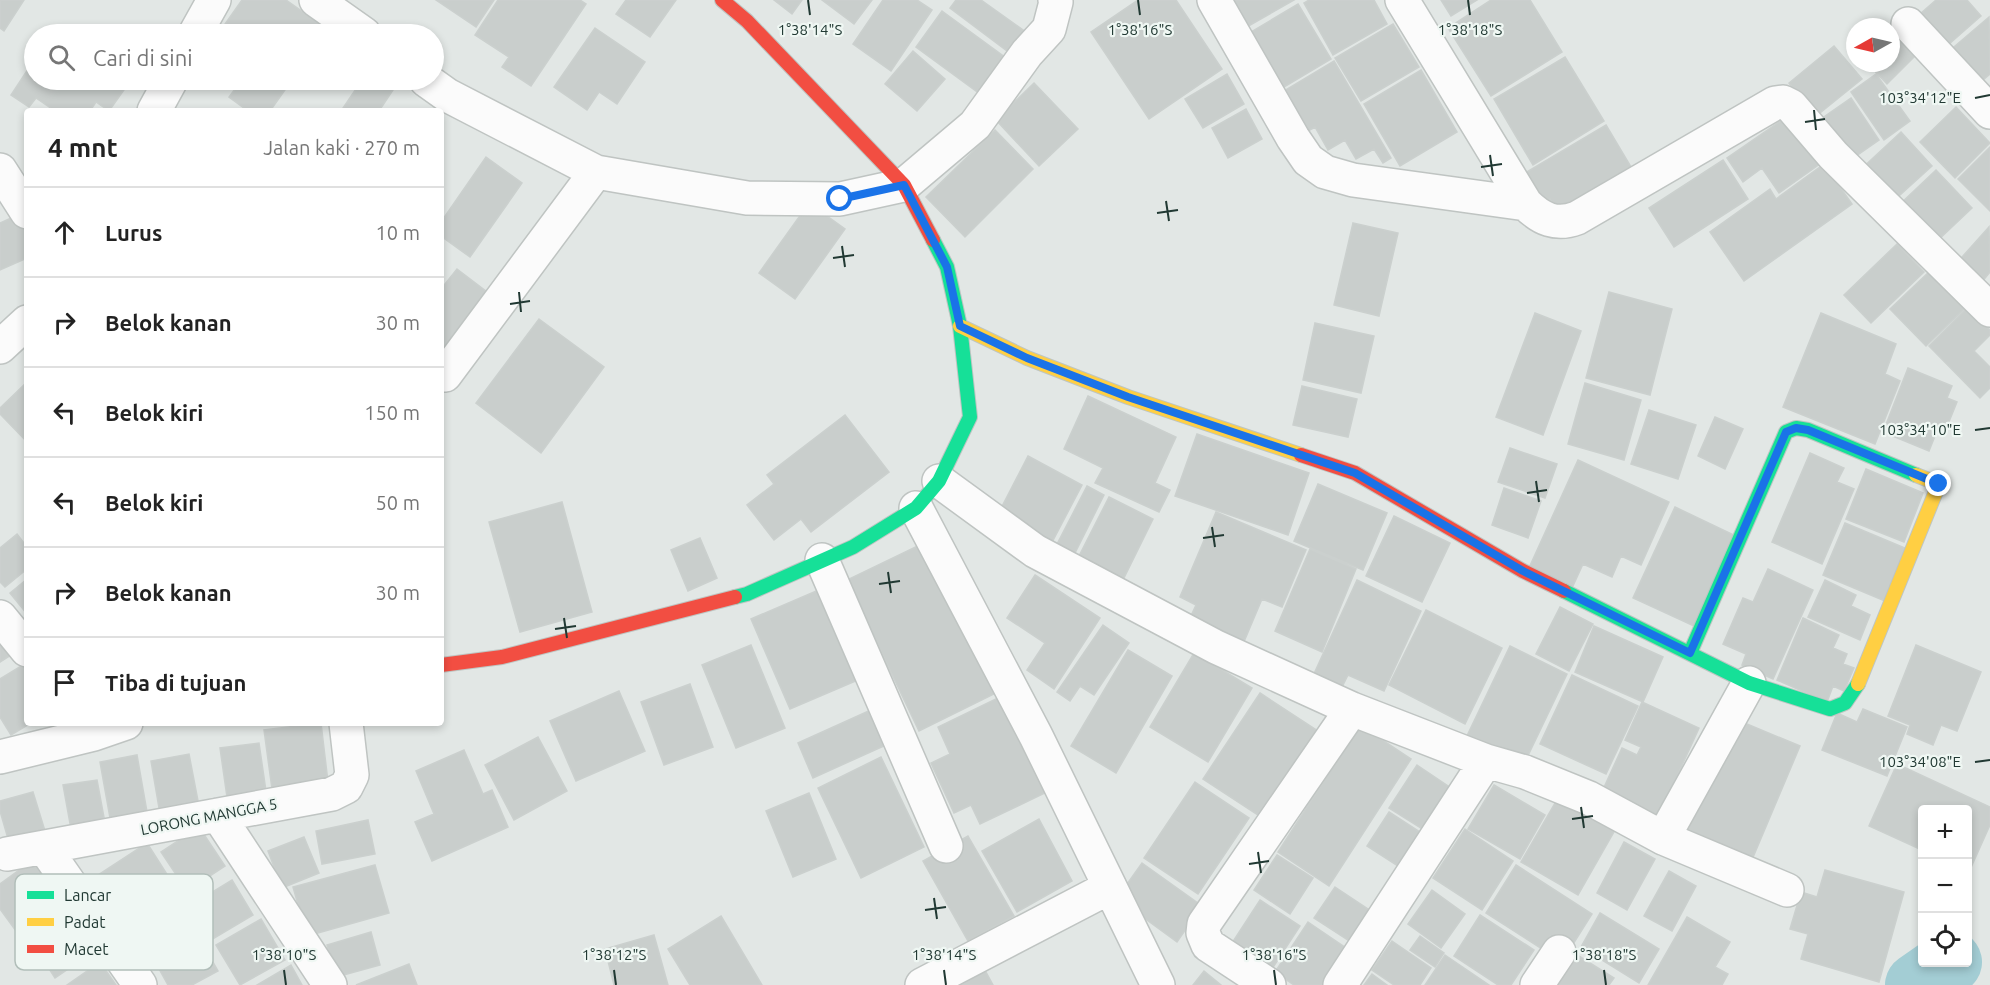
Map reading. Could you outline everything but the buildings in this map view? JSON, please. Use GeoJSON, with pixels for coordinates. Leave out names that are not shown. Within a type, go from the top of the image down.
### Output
{"type":"FeatureCollection","features":[{"type":"Feature","properties":{"kind":"street"},"geometry":{"type":"LineString","coordinates":[[201,24],[214,0]]}},
{"type":"Feature","properties":{"kind":"street"},"geometry":{"type":"LineString","coordinates":[[316,0],[349,24]]}},
{"type":"Feature","properties":{"kind":"street"},"geometry":{"type":"LineString","coordinates":[[444,665],[502,657],[747,594],[853,547],[916,508],[939,481],[969,417],[960,326],[947,267],[904,185],[747,21],[723,0]]}},
{"type":"Feature","properties":{"kind":"street"},"geometry":{"type":"LineString","coordinates":[[440,90],[596,172],[747,198],[840,199],[904,185],[975,124],[1027,53],[1049,29],[1055,0]]}},
{"type":"Feature","properties":{"kind":"street"},"geometry":{"type":"LineString","coordinates":[[1214,0],[1293,138],[1308,160],[1325,172],[1353,180],[1526,204]]}},
{"type":"Feature","properties":{"kind":"street"},"geometry":{"type":"LineString","coordinates":[[1402,0],[1526,204],[1539,217],[1558,222],[1578,218],[1775,103],[1783,102],[1791,106],[1833,155],[1990,310]]}},
{"type":"Feature","properties":{"kind":"street"},"geometry":{"type":"LineString","coordinates":[[1908,24],[1990,112]]}},
{"type":"Feature","properties":{"kind":"street"},"geometry":{"type":"LineString","coordinates":[[156,108],[166,90]]}},
{"type":"Feature","properties":{"kind":"street"},"geometry":{"type":"LineString","coordinates":[[0,170],[24,207]]}},
{"type":"Feature","properties":{"kind":"street"},"geometry":{"type":"LineString","coordinates":[[445,375],[596,172]]}},
{"type":"Feature","properties":{"kind":"street"},"geometry":{"type":"LineString","coordinates":[[0,347],[24,325]]}},
{"type":"Feature","properties":{"kind":"street"},"geometry":{"type":"LineString","coordinates":[[960,326],[1027,358],[1128,397],[1355,473],[1523,571],[1749,683],[1830,710],[1845,703],[1855,690],[1939,484],[1808,430],[1796,428],[1786,432],[1690,653]]}},
{"type":"Feature","properties":{"kind":"street"},"geometry":{"type":"LineString","coordinates":[[939,481],[1035,551],[1216,647],[1352,709],[1590,798],[1663,837],[1787,890]]}},
{"type":"Feature","properties":{"kind":"street"},"geometry":{"type":"LineString","coordinates":[[916,508],[1036,736],[1158,985]]}},
{"type":"Feature","properties":{"kind":"street"},"geometry":{"type":"LineString","coordinates":[[822,560],[946,846]]}},
{"type":"Feature","properties":{"kind":"street"},"geometry":{"type":"LineString","coordinates":[[0,617],[24,646]]}},
{"type":"Feature","properties":{"kind":"street"},"geometry":{"type":"LineString","coordinates":[[1663,837],[1749,683]]}},
{"type":"Feature","properties":{"kind":"street"},"geometry":{"type":"LineString","coordinates":[[1269,985],[1208,945],[1203,933],[1204,924],[1352,709]]}},
{"type":"Feature","properties":{"kind":"street","name":"LORONG MANGGA 5"},"geometry":{"type":"LineString","coordinates":[[7,854],[332,794],[346,787],[352,775],[346,726]]}},
{"type":"Feature","properties":{"kind":"street"},"geometry":{"type":"LineString","coordinates":[[0,757],[90,728]]}},
{"type":"Feature","properties":{"kind":"street"},"geometry":{"type":"LineString","coordinates":[[1341,985],[1486,761]]}},
{"type":"Feature","properties":{"kind":"street"},"geometry":{"type":"LineString","coordinates":[[218,815],[330,985]]}},
{"type":"Feature","properties":{"kind":"street"},"geometry":{"type":"LineString","coordinates":[[44,848],[62,874]]}},
{"type":"Feature","properties":{"kind":"street"},"geometry":{"type":"LineString","coordinates":[[922,985],[1110,887]]}},
{"type":"Feature","properties":{"kind":"street"},"geometry":{"type":"LineString","coordinates":[[1537,985],[1559,952]]}},
{"type":"Feature","properties":{"kind":"street"},"geometry":{"type":"LineString","coordinates":[[129,970],[140,985]]}},
{"type":"Feature","properties":{"kind":"waterway"},"geometry":{"type":"LineString","coordinates":[[1917,985],[1943,967]]}},
{"type":"Feature","properties":{"kind":"traffic: fast"},"geometry":{"type":"LineString","coordinates":[[735,597],[747,594],[853,547],[916,508],[939,481],[970,417],[960,326],[947,267],[933,240]]}},
{"type":"Feature","properties":{"kind":"traffic: fast"},"geometry":{"type":"LineString","coordinates":[[1690,653],[1786,432],[1796,428],[1808,430],[1916,475]]}},
{"type":"Feature","properties":{"kind":"traffic: fast"},"geometry":{"type":"LineString","coordinates":[[1564,591],[1749,683],[1830,709],[1845,703],[1858,684]]}},
{"type":"Feature","properties":{"kind":"traffic: slow"},"geometry":{"type":"LineString","coordinates":[[960,326],[1027,358],[1128,397],[1301,455]]}},
{"type":"Feature","properties":{"kind":"traffic: slow"},"geometry":{"type":"LineString","coordinates":[[1858,684],[1939,484],[1916,475]]}},
{"type":"Feature","properties":{"kind":"traffic: jam"},"geometry":{"type":"LineString","coordinates":[[722,0],[747,21],[904,185],[933,240]]}},
{"type":"Feature","properties":{"kind":"traffic: jam"},"geometry":{"type":"LineString","coordinates":[[1301,455],[1355,473],[1523,571],[1564,591]]}},
{"type":"Feature","properties":{"kind":"traffic: jam"},"geometry":{"type":"LineString","coordinates":[[444,665],[502,657],[735,597]]}},
{"type":"Feature","properties":{"kind":"route"},"geometry":{"type":"LineString","coordinates":[[840,199],[904,185],[947,267],[960,326],[1027,358],[1128,397],[1355,473],[1523,571],[1690,653],[1786,432],[1796,428],[1808,430],[1939,484]]}}]}
